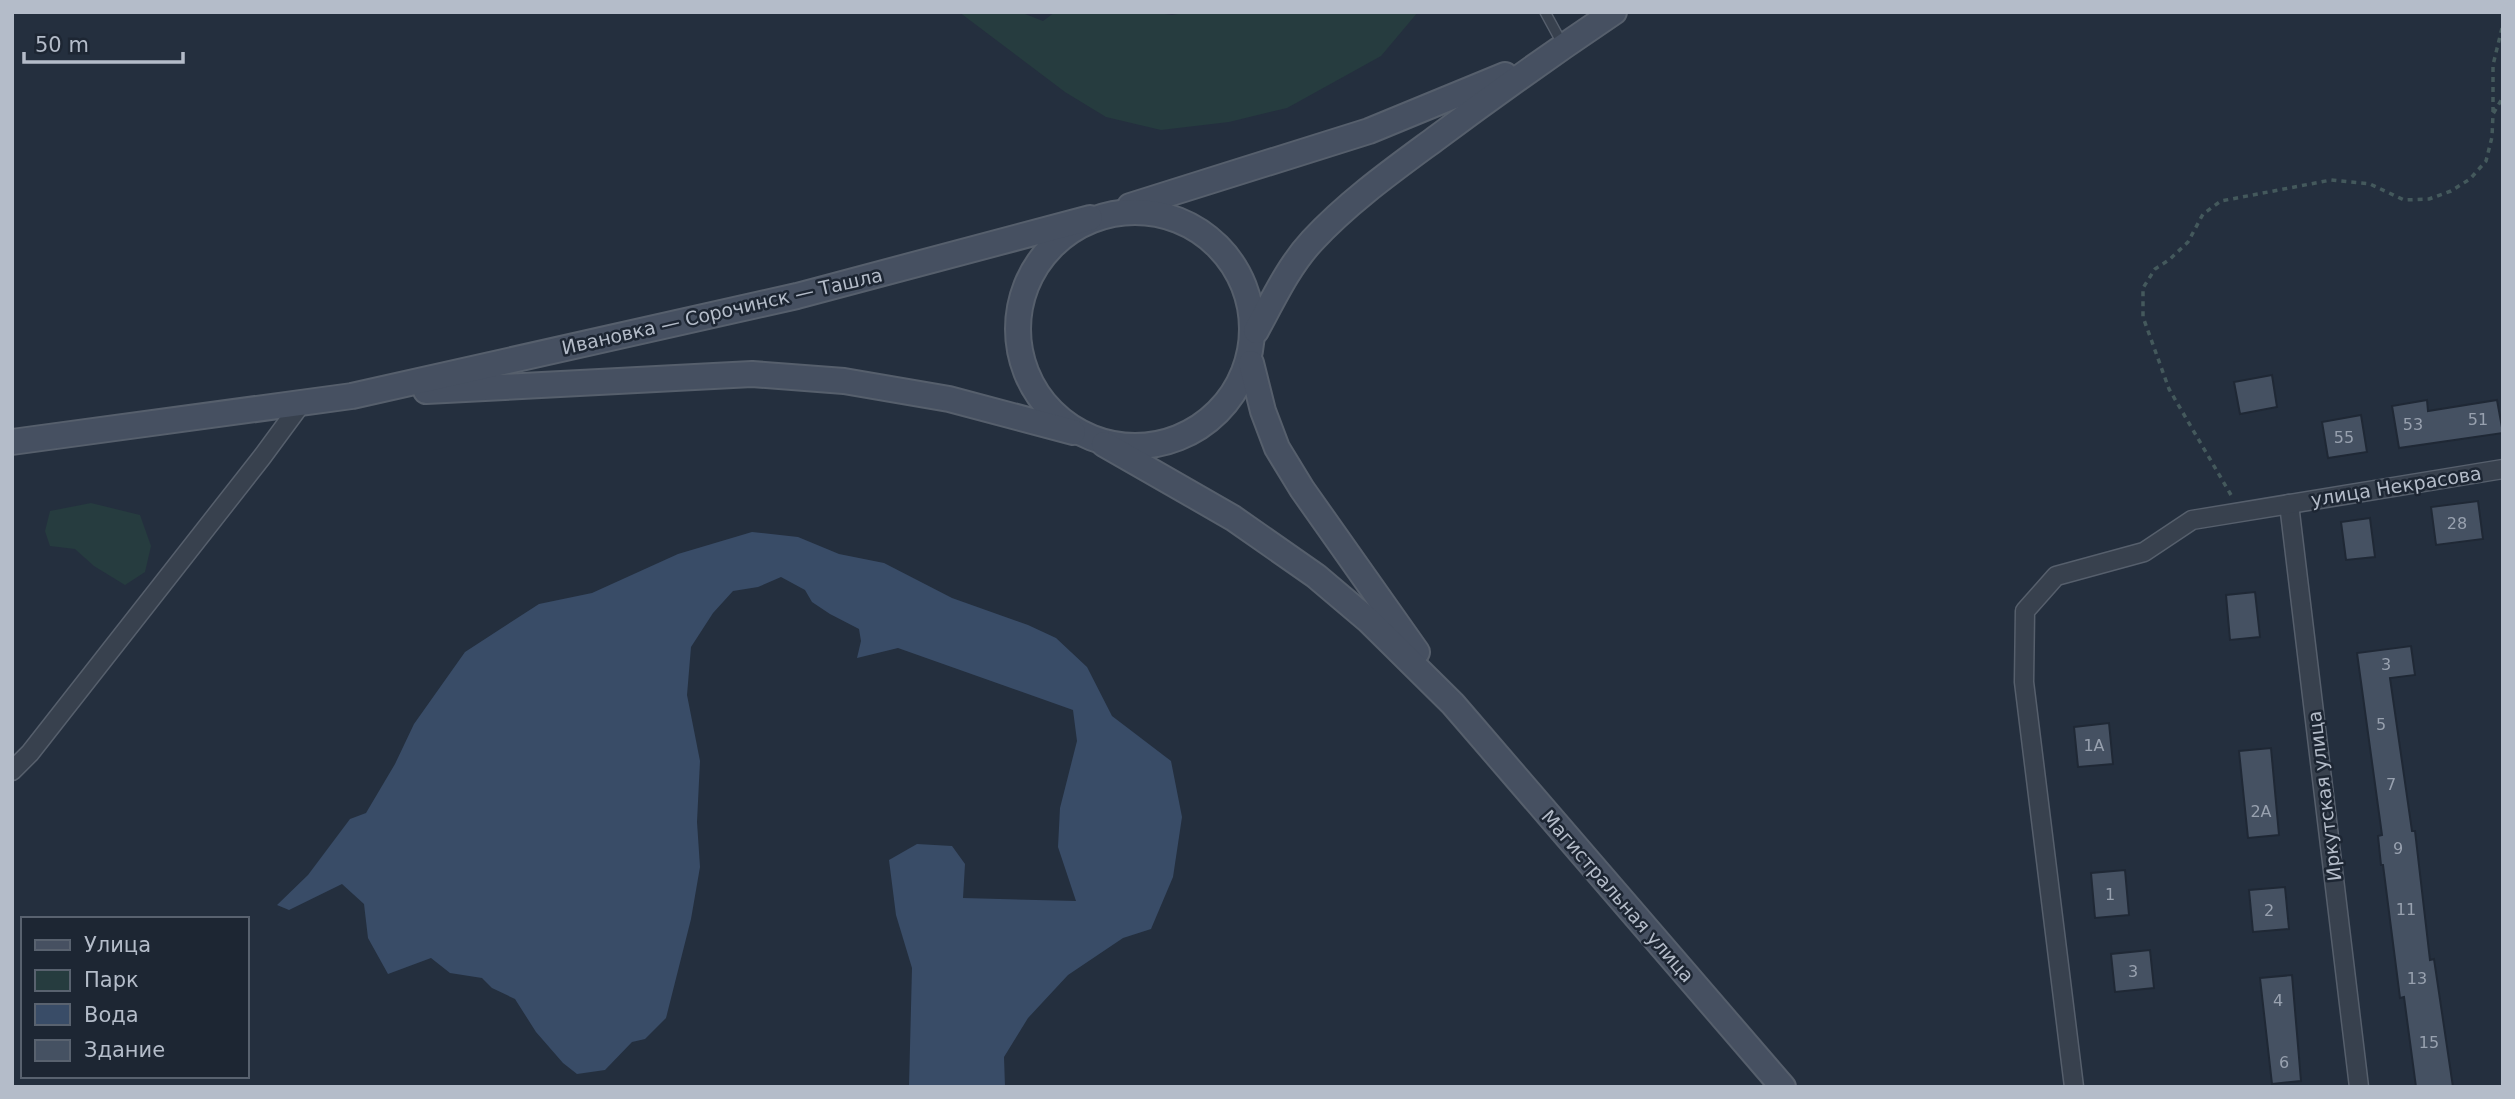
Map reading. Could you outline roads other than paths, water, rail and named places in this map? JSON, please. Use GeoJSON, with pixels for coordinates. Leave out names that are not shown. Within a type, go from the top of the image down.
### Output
{"type":"FeatureCollection","features":[{"type":"Feature","properties":{"kind":"main road"},"geometry":{"type":"LineString","coordinates":[[1256,331],[1289,272],[1322,232],[1389,174],[1554,52],[1614,12]]}},
{"type":"Feature","properties":{"kind":"main road"},"geometry":{"type":"LineString","coordinates":[[1116,210],[1258,168],[1369,131],[1554,52]]}},
{"type":"Feature","properties":{"kind":"main road","name":"Ивановка — Сорочинск — Ташла"},"geometry":{"type":"LineString","coordinates":[[12,442],[352,396],[797,296],[1116,210],[1156,213],[1186,224],[1213,242],[1233,269],[1248,299],[1256,331],[1251,363],[1237,388],[1219,410],[1195,428],[1169,440],[1140,447],[1104,444],[1075,433],[950,399],[844,381],[752,374],[352,396]]}},
{"type":"Feature","properties":{"kind":"main road","name":"Ивановка — Сорочинск — Ташла"},"geometry":{"type":"LineString","coordinates":[[1075,433],[1049,407],[1030,379],[1019,352],[1018,320],[1024,290],[1038,263],[1060,239],[1090,218]]}},
{"type":"Feature","properties":{"kind":"main road","name":"Магистральная улица"},"geometry":{"type":"LineString","coordinates":[[1251,363],[1263,411],[1277,448],[1302,489],[1453,704]]}},
{"type":"Feature","properties":{"kind":"main road","name":"Магистральная улица"},"geometry":{"type":"LineString","coordinates":[[1104,444],[1233,518],[1316,576],[1368,620],[1453,704],[1783,1087]]}},
{"type":"Feature","properties":{"kind":"street"},"geometry":{"type":"LineString","coordinates":[[12,771],[39,742],[301,404]]}},
{"type":"Feature","properties":{"kind":"street","name":"улица Некрасова"},"geometry":{"type":"LineString","coordinates":[[2074,1087],[2024,682],[2025,611],[2056,576],[2144,552],[2192,520],[2503,469]]}},
{"type":"Feature","properties":{"kind":"street","name":"Иркутская улица"},"geometry":{"type":"LineString","coordinates":[[2289,504],[2359,1087]]}},
{"type":"Feature","properties":{"kind":"lane"},"geometry":{"type":"LineString","coordinates":[[1545,12],[1554,52]]}},
{"type":"Feature","properties":{"kind":"water"},"geometry":{"type":"Polygon","coordinates":[[[752,532],[798,537],[839,554],[884,563],[952,598],[1056,638],[1087,667],[1112,716],[1171,761],[1182,817],[1173,877],[1151,929],[1123,938],[1068,975],[1028,1018],[1004,1057],[1005,1087],[909,1087],[912,968],[896,915],[889,860],[917,844],[952,846],[965,864],[963,898],[1076,901],[1058,847],[1060,808],[1077,741],[1073,710],[898,648],[857,658],[861,641],[859,629],[812,602],[805,590],[781,577],[758,587],[733,591],[713,613],[691,647],[687,695],[700,761],[697,822],[700,867],[691,919],[666,1018],[645,1039],[632,1042],[605,1070],[577,1074],[563,1063],[536,1032],[515,999],[492,988],[482,978],[450,973],[431,958],[388,974],[368,938],[364,904],[342,884],[289,910],[277,905],[308,875],[350,819],[366,813],[395,764],[414,724],[465,652],[539,604],[592,593],[678,554],[752,532]]]}}]}
